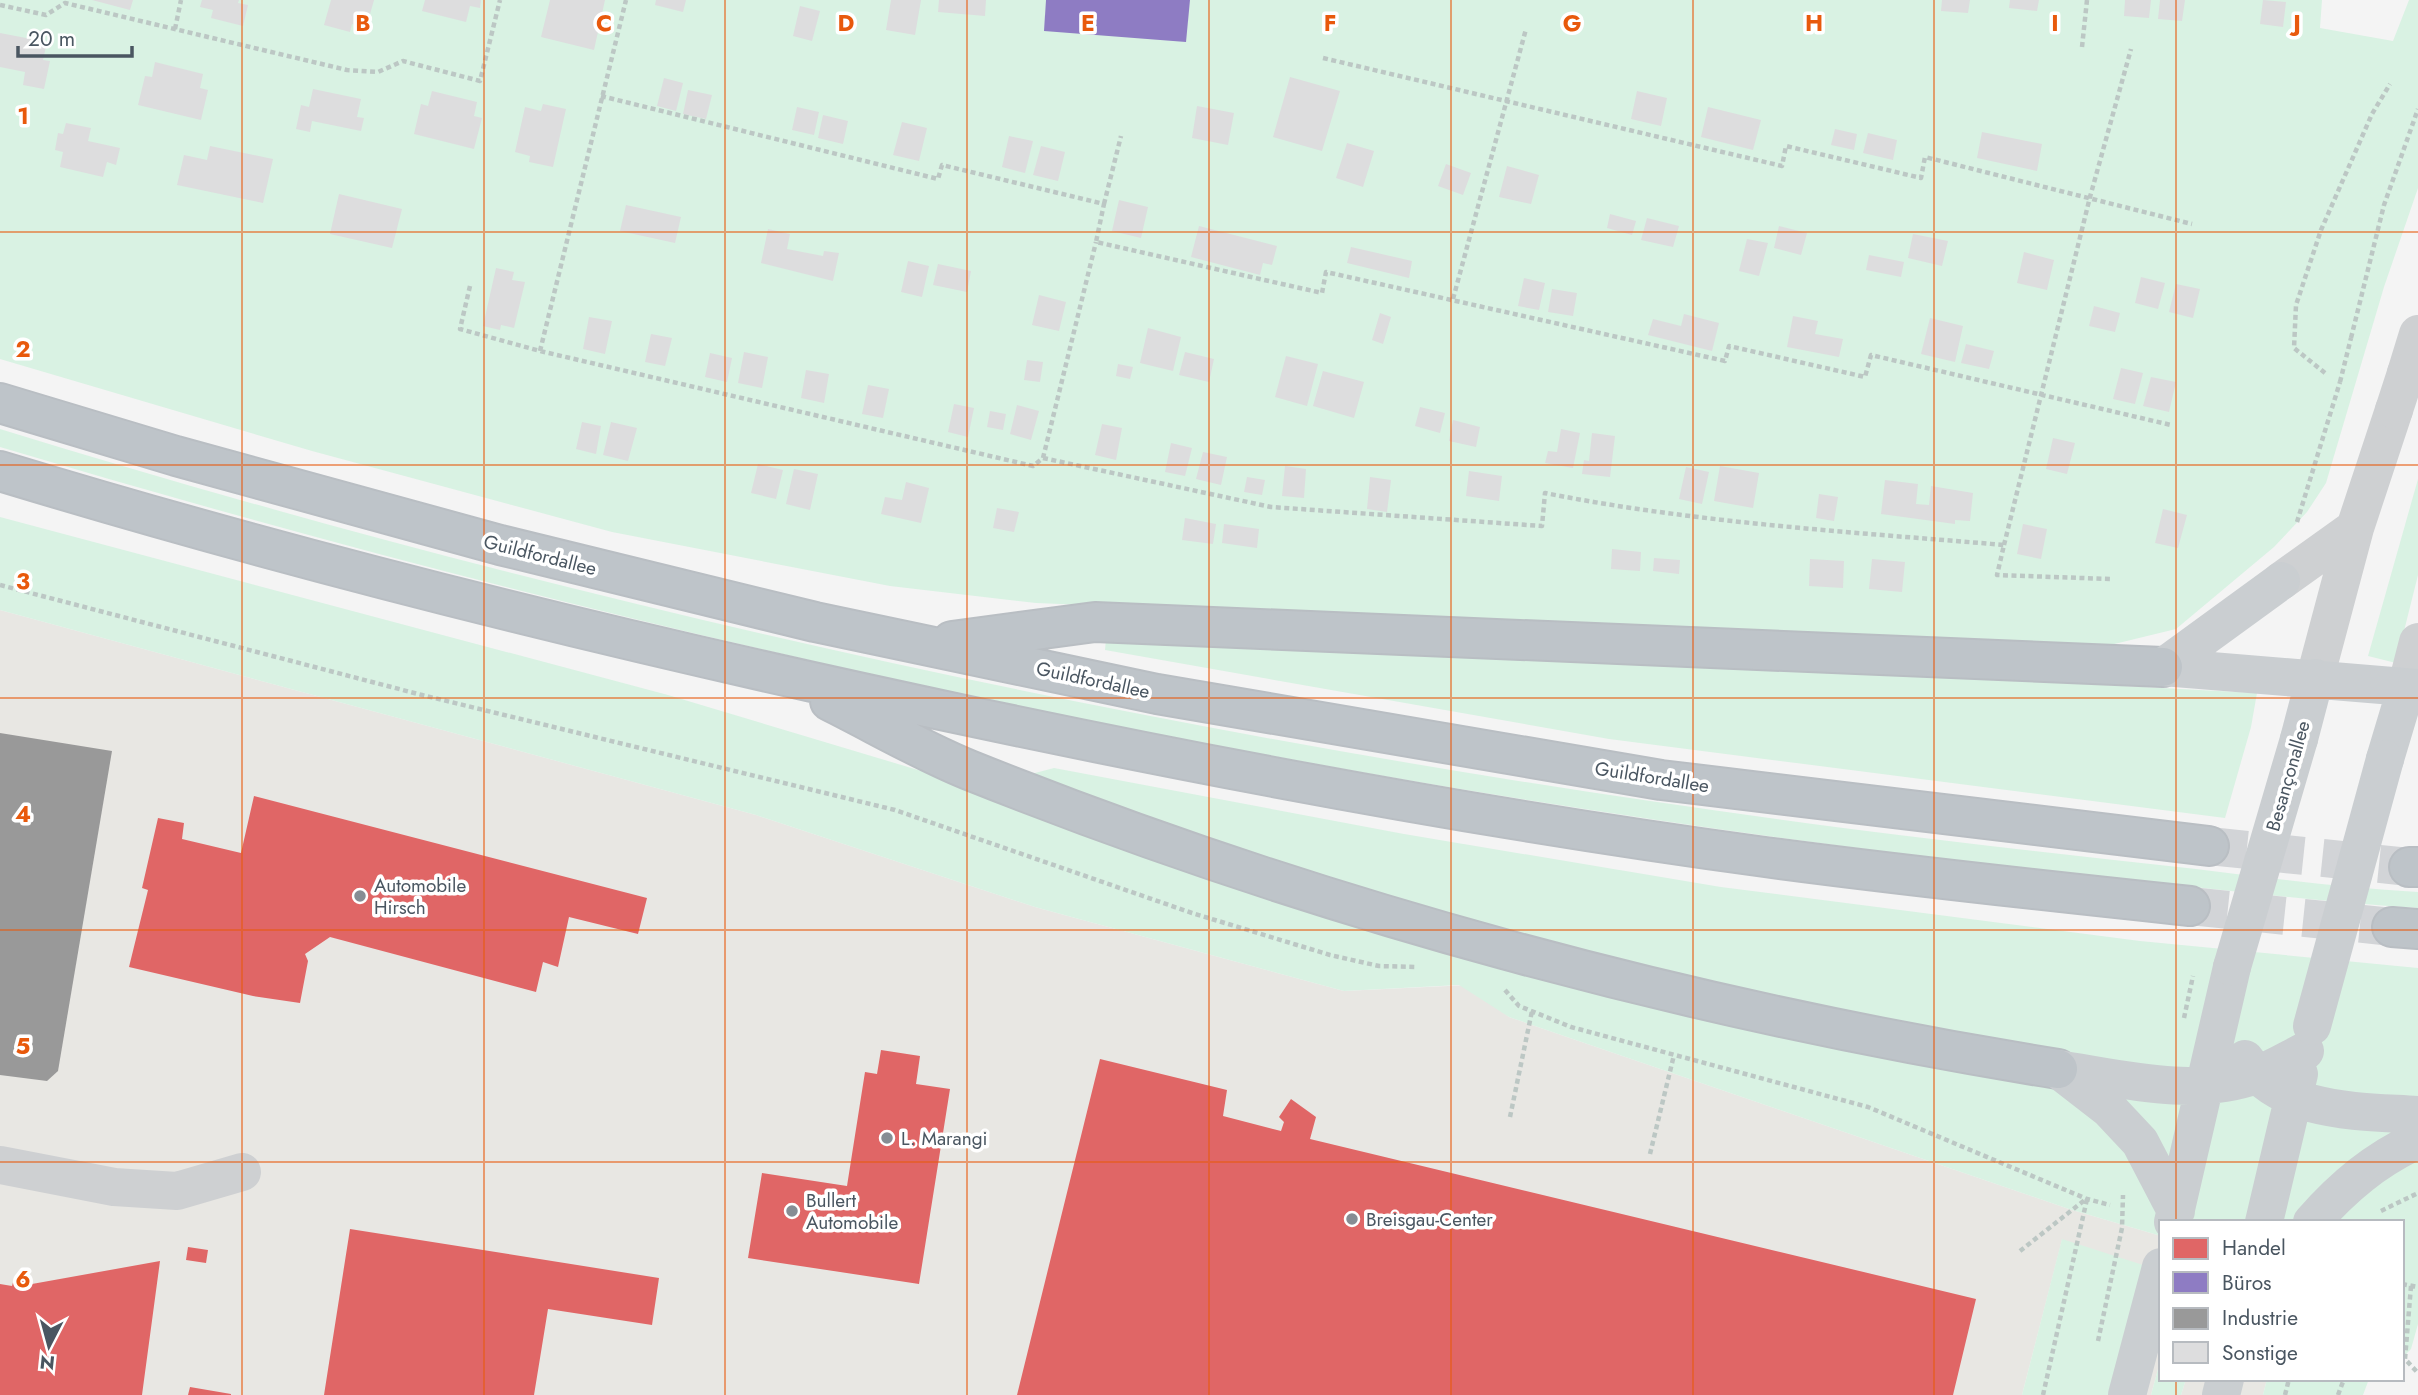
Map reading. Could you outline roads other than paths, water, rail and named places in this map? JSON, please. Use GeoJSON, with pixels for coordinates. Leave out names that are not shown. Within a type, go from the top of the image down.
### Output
{"type":"FeatureCollection","features":[{"type":"Feature","properties":{"kind":"highway","name":"Guildfordallee"},"geometry":{"type":"LineString","coordinates":[[0,403],[189,460],[500,545],[815,622],[1157,694],[1661,780],[2209,846]]}},
{"type":"Feature","properties":{"kind":"highway"},"geometry":{"type":"LineString","coordinates":[[0,471],[116,506],[488,607],[781,677],[1227,771],[1552,826],[1969,883],[2190,906]]}},
{"type":"Feature","properties":{"kind":"highway"},"geometry":{"type":"LineString","coordinates":[[922,645],[1095,622],[2162,667]]}},
{"type":"Feature","properties":{"kind":"highway"},"geometry":{"type":"LineString","coordinates":[[781,677],[967,769],[1251,873],[1490,945],[1741,1007],[1978,1056],[2058,1069]]}},
{"type":"Feature","properties":{"kind":"main road"},"geometry":{"type":"LineString","coordinates":[[2162,667],[2281,581]]}},
{"type":"Feature","properties":{"kind":"main road"},"geometry":{"type":"LineString","coordinates":[[2162,667],[2412,688],[2385,759],[2293,1098],[2264,1220]]}},
{"type":"Feature","properties":{"kind":"main road","name":"Besançonallee"},"geometry":{"type":"LineString","coordinates":[[2174,1216],[2219,1019],[2315,678]]}},
{"type":"Feature","properties":{"kind":"main road"},"geometry":{"type":"LineString","coordinates":[[2219,1019],[2255,1076],[2293,1098],[2340,1109],[2418,1115]]}},
{"type":"Feature","properties":{"kind":"main road"},"geometry":{"type":"LineString","coordinates":[[2058,1069],[2164,1085],[2204,1085],[2255,1076],[2309,1039]]}},
{"type":"Feature","properties":{"kind":"main road"},"geometry":{"type":"LineString","coordinates":[[2058,1069],[2109,1109],[2140,1142],[2174,1216]]}},
{"type":"Feature","properties":{"kind":"main road"},"geometry":{"type":"LineString","coordinates":[[2314,1220],[2344,1186],[2388,1154],[2418,1140]]}},
{"type":"Feature","properties":{"kind":"main road"},"geometry":{"type":"LineString","coordinates":[[2127,1395],[2159,1275]]}},
{"type":"Feature","properties":{"kind":"street","name":"Besançonallee"},"geometry":{"type":"LineString","coordinates":[[2315,678],[2355,528],[2418,334]]}},
{"type":"Feature","properties":{"kind":"street"},"geometry":{"type":"LineString","coordinates":[[2281,581],[2355,528]]}},
{"type":"Feature","properties":{"kind":"street"},"geometry":{"type":"LineString","coordinates":[[2412,688],[2418,642]]}},
{"type":"Feature","properties":{"kind":"street"},"geometry":{"type":"LineString","coordinates":[[0,1165],[114,1187],[177,1191],[242,1172]]}},
{"type":"Feature","properties":{"kind":"tunnel"},"geometry":{"type":"LineString","coordinates":[[2209,846],[2409,867]]}},
{"type":"Feature","properties":{"kind":"tunnel"},"geometry":{"type":"LineString","coordinates":[[2190,906],[2392,927]]}},
{"type":"Feature","properties":{"kind":"place","name":"Automobile Hirsch"},"geometry":{"type":"Point","coordinates":[360,896]}},
{"type":"Feature","properties":{"kind":"place","name":"L. Marangi"},"geometry":{"type":"Point","coordinates":[887,1138]}},
{"type":"Feature","properties":{"kind":"place","name":"Bullert Automobile"},"geometry":{"type":"Point","coordinates":[792,1211]}},
{"type":"Feature","properties":{"kind":"place","name":"Breisgau-Center"},"geometry":{"type":"Point","coordinates":[1352,1219]}}]}
